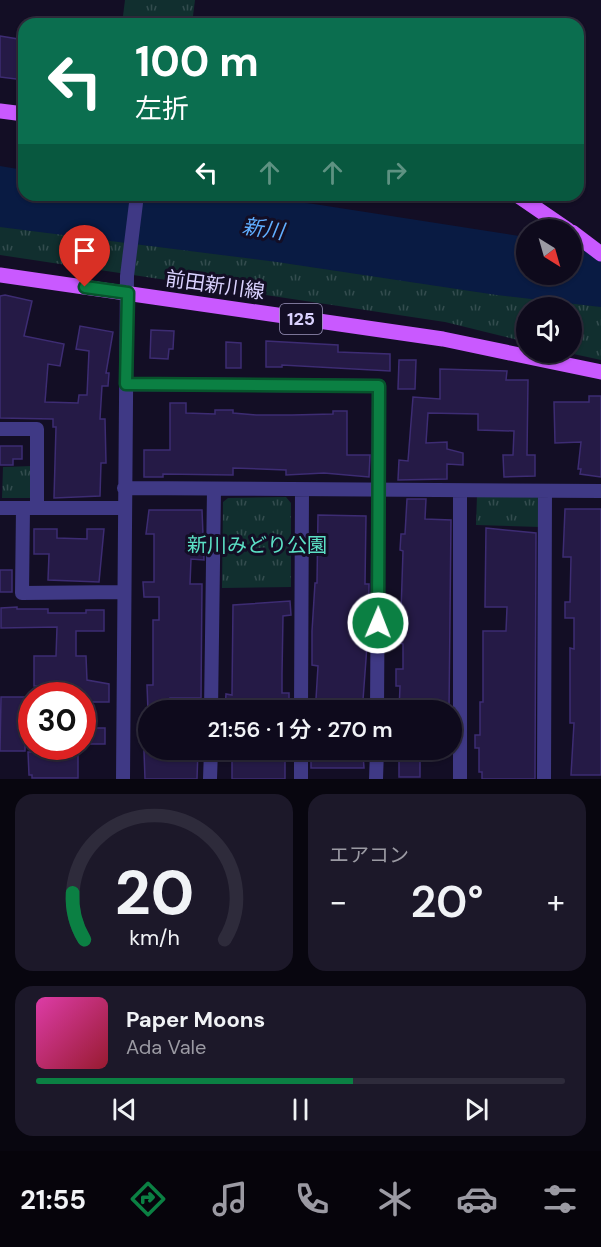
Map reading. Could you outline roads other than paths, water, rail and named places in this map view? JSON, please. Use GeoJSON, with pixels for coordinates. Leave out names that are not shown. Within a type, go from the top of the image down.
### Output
{"type":"FeatureCollection","features":[{"type":"Feature","properties":{"kind":"main road"},"geometry":{"type":"LineString","coordinates":[[0,111],[18,113]]}},
{"type":"Feature","properties":{"kind":"main road"},"geometry":{"type":"LineString","coordinates":[[527,201],[553,219]]}},
{"type":"Feature","properties":{"kind":"main road"},"geometry":{"type":"LineString","coordinates":[[582,240],[601,254]]}},
{"type":"Feature","properties":{"kind":"main road","name":"前田新川線"},"geometry":{"type":"LineString","coordinates":[[0,275],[443,339],[601,372]]}},
{"type":"Feature","properties":{"kind":"street"},"geometry":{"type":"LineString","coordinates":[[123,779],[124,488],[128,270],[137,201]]}},
{"type":"Feature","properties":{"kind":"street"},"geometry":{"type":"LineString","coordinates":[[126,384],[379,386],[377,700]]}},
{"type":"Feature","properties":{"kind":"street"},"geometry":{"type":"LineString","coordinates":[[0,429],[37,429],[37,508]]}},
{"type":"Feature","properties":{"kind":"street"},"geometry":{"type":"LineString","coordinates":[[124,488],[601,491]]}},
{"type":"Feature","properties":{"kind":"street"},"geometry":{"type":"LineString","coordinates":[[211,700],[214,489]]}},
{"type":"Feature","properties":{"kind":"street"},"geometry":{"type":"LineString","coordinates":[[301,700],[302,490]]}},
{"type":"Feature","properties":{"kind":"street"},"geometry":{"type":"LineString","coordinates":[[460,491],[460,779]]}},
{"type":"Feature","properties":{"kind":"street"},"geometry":{"type":"LineString","coordinates":[[544,492],[544,779]]}},
{"type":"Feature","properties":{"kind":"street"},"geometry":{"type":"LineString","coordinates":[[0,508],[124,508]]}},
{"type":"Feature","properties":{"kind":"street"},"geometry":{"type":"LineString","coordinates":[[22,508],[22,593],[123,592]]}},
{"type":"Feature","properties":{"kind":"street"},"geometry":{"type":"LineString","coordinates":[[210,779],[211,760]]}},
{"type":"Feature","properties":{"kind":"street"},"geometry":{"type":"LineString","coordinates":[[301,760],[301,779]]}},
{"type":"Feature","properties":{"kind":"street"},"geometry":{"type":"LineString","coordinates":[[376,779],[377,760]]}},
{"type":"Feature","properties":{"kind":"water","name":"新川"},"geometry":{"type":"Polygon","coordinates":[[[0,166],[18,169],[18,201],[289,201],[516,235],[516,285],[582,285],[582,243],[601,246],[601,307],[582,305],[582,297],[516,297],[277,262],[0,227],[0,166]]]}},
{"type":"Feature","properties":{"kind":"park label","name":"新川みどり公園"},"geometry":{"type":"Point","coordinates":[257,545]}}]}
